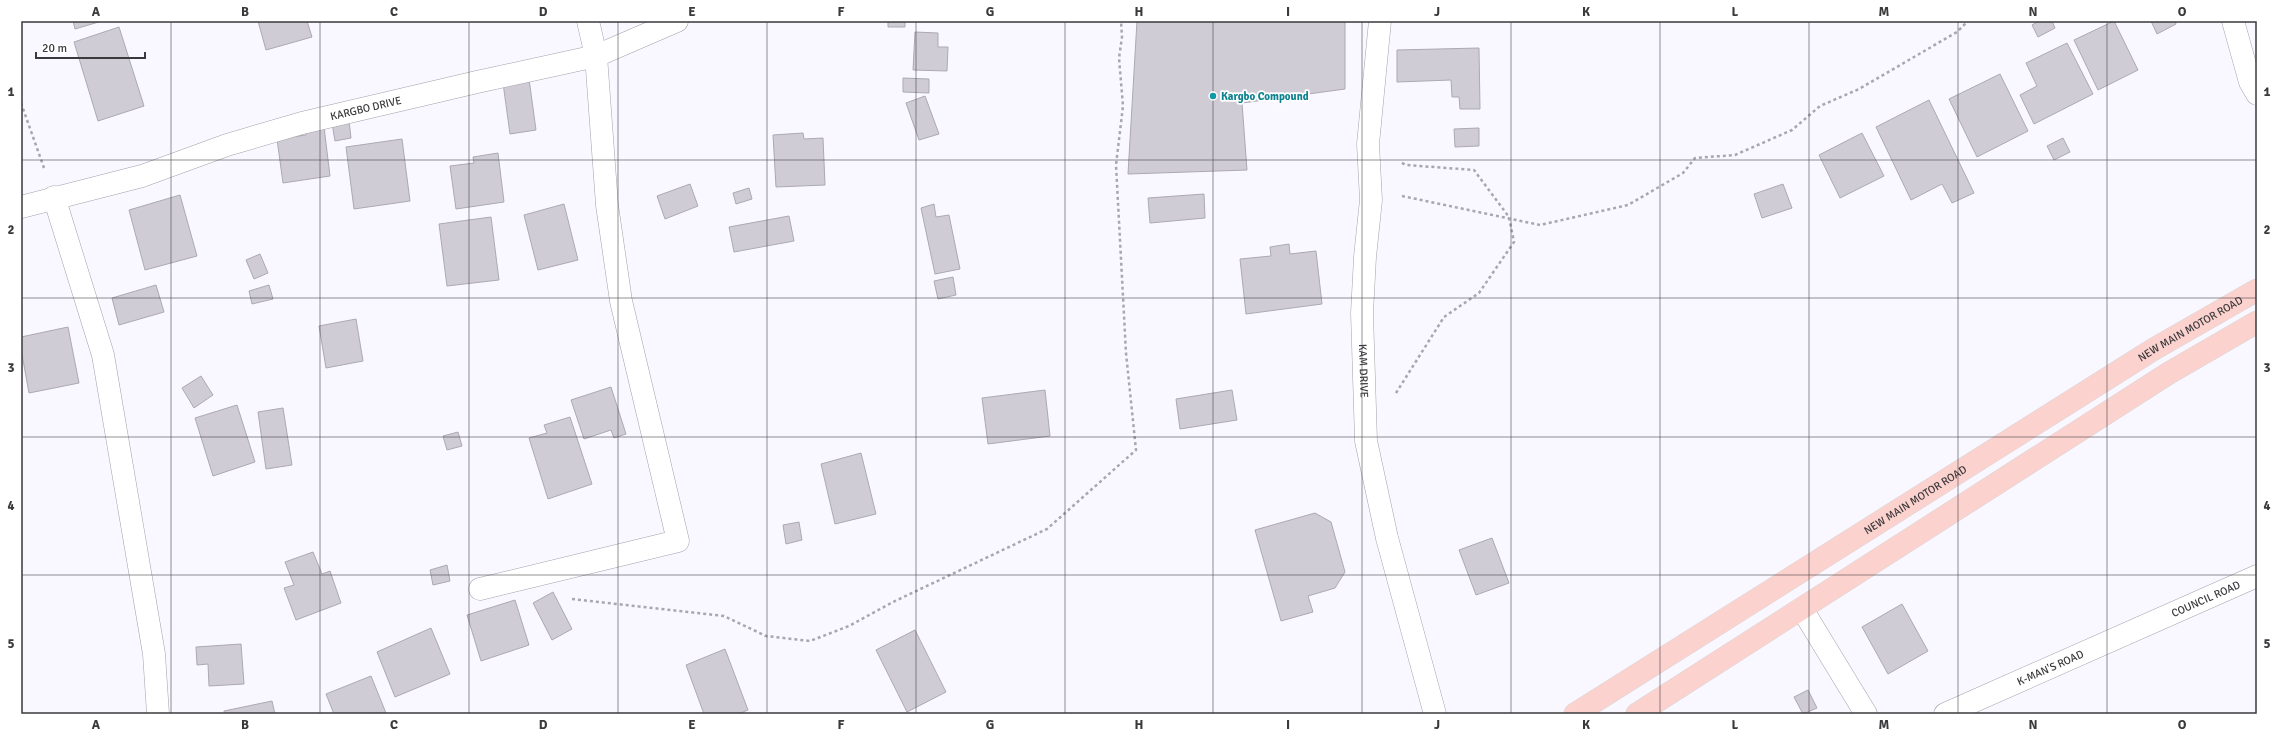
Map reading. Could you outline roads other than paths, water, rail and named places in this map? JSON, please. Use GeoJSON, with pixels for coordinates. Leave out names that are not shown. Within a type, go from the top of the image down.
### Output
{"type":"FeatureCollection","features":[{"type":"Feature","properties":{"kind":"highway","name":"NEW MAIN MOTOR ROAD"},"geometry":{"type":"LineString","coordinates":[[1575,714],[2154,349],[2257,290]]}},
{"type":"Feature","properties":{"kind":"highway"},"geometry":{"type":"LineString","coordinates":[[1637,714],[2162,377],[2257,322]]}},
{"type":"Feature","properties":{"kind":"street"},"geometry":{"type":"LineString","coordinates":[[480,589],[678,541],[621,301],[607,205],[596,56],[588,21]]}},
{"type":"Feature","properties":{"kind":"street","name":"KARGBO DRIVE"},"geometry":{"type":"LineString","coordinates":[[21,207],[54,197],[142,176],[227,146],[302,123],[596,56],[677,21]]}},
{"type":"Feature","properties":{"kind":"street","name":"KAM DRIVE"},"geometry":{"type":"LineString","coordinates":[[1380,21],[1368,144],[1370,188],[1362,313],[1366,441],[1387,538],[1435,714]]}},
{"type":"Feature","properties":{"kind":"street"},"geometry":{"type":"LineString","coordinates":[[2233,21],[2250,82],[2257,94]]}},
{"type":"Feature","properties":{"kind":"street"},"geometry":{"type":"LineString","coordinates":[[54,197],[103,355],[154,654],[158,714]]}},
{"type":"Feature","properties":{"kind":"street","name":"COUNCIL ROAD"},"geometry":{"type":"LineString","coordinates":[[2155,622],[2257,576]]}},
{"type":"Feature","properties":{"kind":"street"},"geometry":{"type":"LineString","coordinates":[[1802,609],[1866,714]]}},
{"type":"Feature","properties":{"kind":"street","name":"K-MAN'S ROAD"},"geometry":{"type":"LineString","coordinates":[[1956,712],[2155,622]]}},
{"type":"Feature","properties":{"kind":"place","name":"Kargbo Compound"},"geometry":{"type":"Point","coordinates":[1213,96]}}]}
